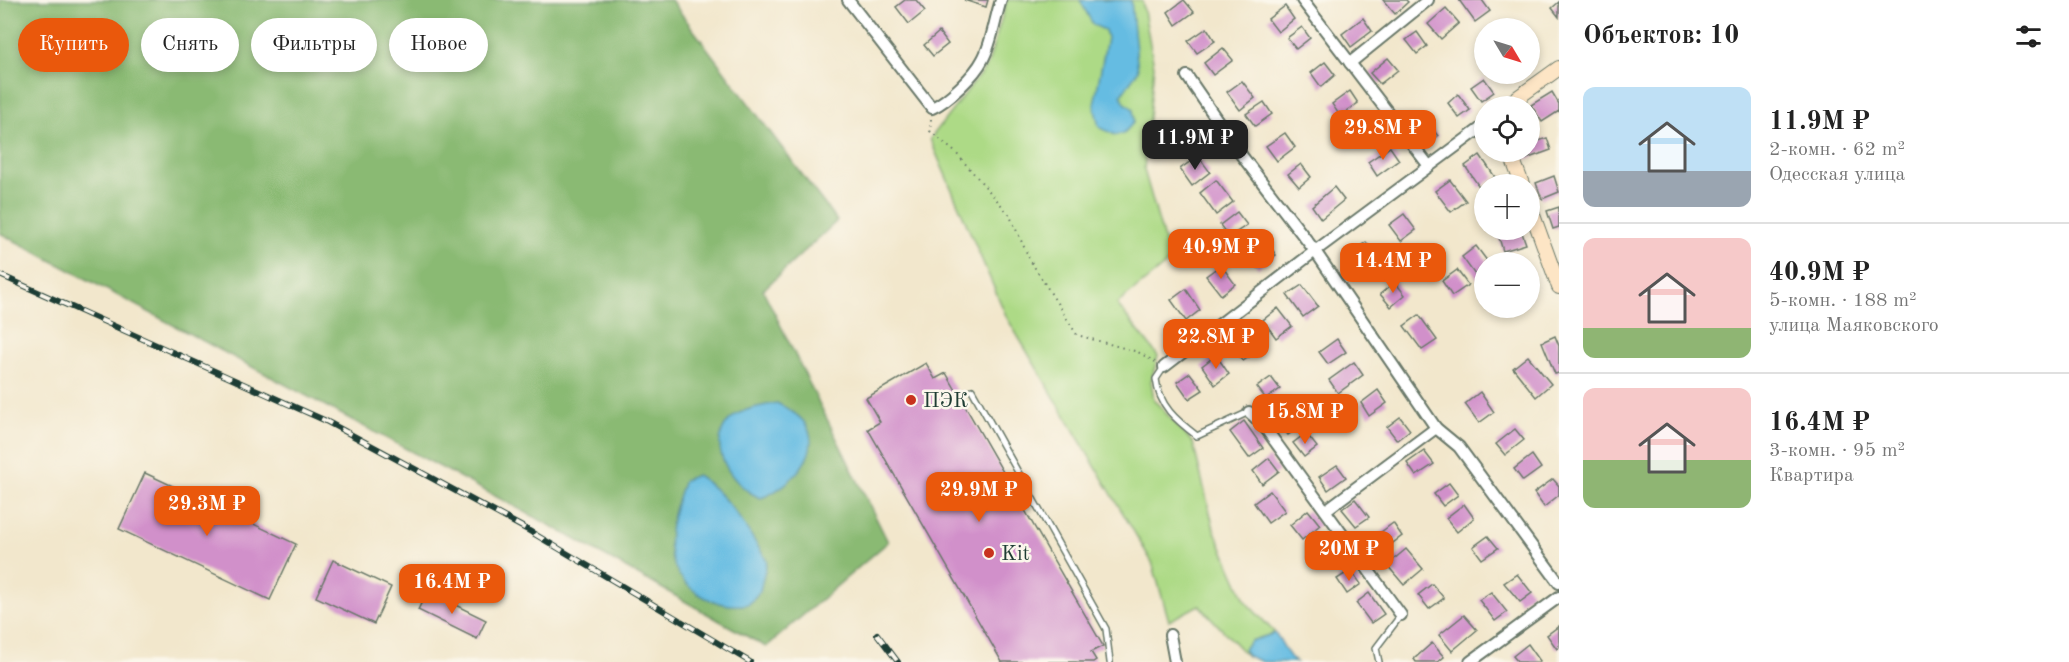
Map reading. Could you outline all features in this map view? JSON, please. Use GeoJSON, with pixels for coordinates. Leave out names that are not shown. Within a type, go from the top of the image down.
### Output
{"type":"FeatureCollection","features":[{"type":"Feature","properties":{"kind":"main road"},"geometry":{"type":"LineString","coordinates":[[1520,96],[1559,68]]}},
{"type":"Feature","properties":{"kind":"main road"},"geometry":{"type":"LineString","coordinates":[[1540,235],[1559,287]]}},
{"type":"Feature","properties":{"kind":"street"},"geometry":{"type":"LineString","coordinates":[[848,0],[932,108],[942,104],[983,59],[1001,0]]}},
{"type":"Feature","properties":{"kind":"street"},"geometry":{"type":"LineString","coordinates":[[1302,0],[1429,166]]}},
{"type":"Feature","properties":{"kind":"street"},"geometry":{"type":"LineString","coordinates":[[1350,63],[1427,0]]}},
{"type":"Feature","properties":{"kind":"street"},"geometry":{"type":"LineString","coordinates":[[1187,76],[1242,156],[1315,250],[1436,428],[1459,447],[1559,583]]}},
{"type":"Feature","properties":{"kind":"street"},"geometry":{"type":"LineString","coordinates":[[1164,367],[1315,250],[1474,133]]}},
{"type":"Feature","properties":{"kind":"street"},"geometry":{"type":"LineString","coordinates":[[1249,412],[1263,425],[1401,615]]}},
{"type":"Feature","properties":{"kind":"street"},"geometry":{"type":"LineString","coordinates":[[1326,510],[1436,428]]}},
{"type":"Feature","properties":{"kind":"street"},"geometry":{"type":"LineString","coordinates":[[1470,662],[1559,597]]}},
{"type":"Feature","properties":{"kind":"street"},"geometry":{"type":"LineString","coordinates":[[1170,635],[1175,662]]}},
{"type":"Feature","properties":{"kind":"lane"},"geometry":{"type":"LineString","coordinates":[[1164,367],[1156,379],[1158,396],[1174,418],[1197,436],[1249,412]]}},
{"type":"Feature","properties":{"kind":"lane"},"geometry":{"type":"LineString","coordinates":[[972,390],[1106,629],[1110,662]]}},
{"type":"Feature","properties":{"kind":"lane"},"geometry":{"type":"LineString","coordinates":[[1379,662],[1376,648],[1401,615]]}},
{"type":"Feature","properties":{"kind":"path"},"geometry":{"type":"LineString","coordinates":[[932,108],[930,132],[956,153],[1009,213],[1030,260],[1077,335],[1138,352],[1164,367]]}},
{"type":"Feature","properties":{"kind":"green space"},"geometry":{"type":"Polygon","coordinates":[[[0,0],[671,0],[837,221],[763,290],[888,542],[766,647],[555,528],[0,233],[0,0]]]}},
{"type":"Feature","properties":{"kind":"green space"},"geometry":{"type":"Polygon","coordinates":[[[1007,0],[1142,0],[1154,66],[1144,170],[1170,261],[1117,304],[1158,356],[1151,381],[1154,400],[1193,443],[1214,529],[1246,602],[1275,633],[1251,641],[1244,649],[1247,656],[1199,605],[1169,621],[1152,562],[1007,318],[930,139],[988,64],[1007,0]]]}},
{"type":"Feature","properties":{"kind":"water"},"geometry":{"type":"Polygon","coordinates":[[[1080,0],[1131,0],[1138,71],[1121,95],[1125,103],[1133,109],[1134,122],[1124,133],[1115,135],[1099,127],[1094,105],[1107,38],[1105,30],[1093,25],[1080,0]]]}},
{"type":"Feature","properties":{"kind":"water"},"geometry":{"type":"Polygon","coordinates":[[[777,403],[795,413],[804,422],[810,434],[811,445],[801,468],[792,478],[782,487],[761,498],[742,487],[727,468],[720,446],[721,435],[726,424],[736,415],[749,409],[777,403]]]}},
{"type":"Feature","properties":{"kind":"water"},"geometry":{"type":"Polygon","coordinates":[[[697,475],[718,492],[727,503],[767,561],[760,591],[749,604],[722,604],[710,600],[688,585],[679,575],[673,563],[669,541],[671,523],[684,480],[697,475]]]}},
{"type":"Feature","properties":{"kind":"water"},"geometry":{"type":"Polygon","coordinates":[[[1275,633],[1296,662],[1263,662],[1247,656],[1244,649],[1251,641],[1275,633]]]}},
{"type":"Feature","properties":{"kind":"building"},"geometry":{"type":"Polygon","coordinates":[[[905,0],[916,0],[925,11],[909,24],[896,7],[905,0]]]}},
{"type":"Feature","properties":{"kind":"building"},"geometry":{"type":"Polygon","coordinates":[[[964,0],[988,0],[986,7],[964,0]]]}},
{"type":"Feature","properties":{"kind":"building"},"geometry":{"type":"Polygon","coordinates":[[[1184,0],[1194,12],[1176,25],[1168,12],[1184,0]]]}},
{"type":"Feature","properties":{"kind":"building"},"geometry":{"type":"Polygon","coordinates":[[[1383,0],[1406,0],[1408,2],[1395,14],[1383,0]]]}},
{"type":"Feature","properties":{"kind":"building"},"geometry":{"type":"Polygon","coordinates":[[[1459,0],[1482,0],[1490,11],[1480,18],[1474,18],[1474,21],[1459,0]]]}},
{"type":"Feature","properties":{"kind":"building"},"geometry":{"type":"Polygon","coordinates":[[[1559,2],[1559,17],[1552,8],[1559,2]]]}},
{"type":"Feature","properties":{"kind":"building"},"geometry":{"type":"Polygon","coordinates":[[[1285,6],[1294,19],[1278,32],[1268,19],[1285,6]]]}},
{"type":"Feature","properties":{"kind":"building"},"geometry":{"type":"Polygon","coordinates":[[[1446,8],[1459,23],[1441,39],[1428,24],[1446,8]]]}},
{"type":"Feature","properties":{"kind":"building"},"geometry":{"type":"Polygon","coordinates":[[[1363,18],[1372,31],[1351,47],[1342,34],[1363,18]]]}},
{"type":"Feature","properties":{"kind":"building"},"geometry":{"type":"Polygon","coordinates":[[[1302,27],[1310,38],[1296,49],[1287,38],[1302,27]]]}},
{"type":"Feature","properties":{"kind":"building"},"geometry":{"type":"Polygon","coordinates":[[[1207,28],[1215,41],[1197,53],[1188,41],[1207,28]]]}},
{"type":"Feature","properties":{"kind":"building"},"geometry":{"type":"Polygon","coordinates":[[[939,32],[948,44],[933,56],[924,45],[939,32]]]}},
{"type":"Feature","properties":{"kind":"building"},"geometry":{"type":"Polygon","coordinates":[[[1417,32],[1427,46],[1417,54],[1406,40],[1417,32]]]}},
{"type":"Feature","properties":{"kind":"building"},"geometry":{"type":"Polygon","coordinates":[[[1223,48],[1233,60],[1213,75],[1204,63],[1223,48]]]}},
{"type":"Feature","properties":{"kind":"building"},"geometry":{"type":"Polygon","coordinates":[[[1388,58],[1398,70],[1380,84],[1370,73],[1388,58]]]}},
{"type":"Feature","properties":{"kind":"building"},"geometry":{"type":"Polygon","coordinates":[[[1325,62],[1335,75],[1321,87],[1311,73],[1325,62]]]}},
{"type":"Feature","properties":{"kind":"building"},"geometry":{"type":"Polygon","coordinates":[[[1242,81],[1255,98],[1240,110],[1227,92],[1242,81]]]}},
{"type":"Feature","properties":{"kind":"building"},"geometry":{"type":"Polygon","coordinates":[[[1475,84],[1488,84],[1494,92],[1488,96],[1477,96],[1471,87],[1475,84]]]}},
{"type":"Feature","properties":{"kind":"building"},"geometry":{"type":"Polygon","coordinates":[[[1350,91],[1358,103],[1340,116],[1332,104],[1350,91]]]}},
{"type":"Feature","properties":{"kind":"building"},"geometry":{"type":"Polygon","coordinates":[[[1552,92],[1559,104],[1559,111],[1542,122],[1540,119],[1540,99],[1552,92]]]}},
{"type":"Feature","properties":{"kind":"building"},"geometry":{"type":"Polygon","coordinates":[[[1458,94],[1470,110],[1459,118],[1448,103],[1458,94]]]}},
{"type":"Feature","properties":{"kind":"building"},"geometry":{"type":"Polygon","coordinates":[[[1264,102],[1272,114],[1255,126],[1246,114],[1264,102]]]}},
{"type":"Feature","properties":{"kind":"building"},"geometry":{"type":"Polygon","coordinates":[[[1424,118],[1438,136],[1427,145],[1413,127],[1424,118]]]}},
{"type":"Feature","properties":{"kind":"building"},"geometry":{"type":"Polygon","coordinates":[[[1368,120],[1377,133],[1360,145],[1351,133],[1368,120]]]}},
{"type":"Feature","properties":{"kind":"building"},"geometry":{"type":"Polygon","coordinates":[[[1182,130],[1191,143],[1173,155],[1165,143],[1182,130]]]}},
{"type":"Feature","properties":{"kind":"building"},"geometry":{"type":"Polygon","coordinates":[[[1285,133],[1295,147],[1277,161],[1266,146],[1285,133]]]}},
{"type":"Feature","properties":{"kind":"building"},"geometry":{"type":"Polygon","coordinates":[[[1547,138],[1551,150],[1540,154],[1540,140],[1547,138]]]}},
{"type":"Feature","properties":{"kind":"building"},"geometry":{"type":"Polygon","coordinates":[[[1390,147],[1399,160],[1377,176],[1368,162],[1390,147]]]}},
{"type":"Feature","properties":{"kind":"building"},"geometry":{"type":"Polygon","coordinates":[[[1198,156],[1210,172],[1192,186],[1180,169],[1198,156]]]}},
{"type":"Feature","properties":{"kind":"building"},"geometry":{"type":"Polygon","coordinates":[[[1474,159],[1474,162],[1485,162],[1493,174],[1474,174],[1474,179],[1465,166],[1474,159]]]}},
{"type":"Feature","properties":{"kind":"building"},"geometry":{"type":"Polygon","coordinates":[[[1301,164],[1311,177],[1299,187],[1288,174],[1301,164]]]}},
{"type":"Feature","properties":{"kind":"building"},"geometry":{"type":"Polygon","coordinates":[[[1554,176],[1559,192],[1542,199],[1540,181],[1554,176]]]}},
{"type":"Feature","properties":{"kind":"building"},"geometry":{"type":"Polygon","coordinates":[[[1216,180],[1233,202],[1216,215],[1200,193],[1216,180]]]}},
{"type":"Feature","properties":{"kind":"building"},"geometry":{"type":"Polygon","coordinates":[[[1450,180],[1466,201],[1451,212],[1435,191],[1450,180]]]}},
{"type":"Feature","properties":{"kind":"building"},"geometry":{"type":"Polygon","coordinates":[[[1334,187],[1344,200],[1321,219],[1312,206],[1334,187]]]}},
{"type":"Feature","properties":{"kind":"building"},"geometry":{"type":"Polygon","coordinates":[[[1559,207],[1559,227],[1553,229],[1547,211],[1559,207]]]}},
{"type":"Feature","properties":{"kind":"building"},"geometry":{"type":"Polygon","coordinates":[[[1237,212],[1247,225],[1229,237],[1220,225],[1237,212]]]}},
{"type":"Feature","properties":{"kind":"building"},"geometry":{"type":"Polygon","coordinates":[[[1404,214],[1416,230],[1401,241],[1389,225],[1404,214]]]}},
{"type":"Feature","properties":{"kind":"building"},"geometry":{"type":"Polygon","coordinates":[[[1500,240],[1525,240],[1526,244],[1503,251],[1500,240]]]}},
{"type":"Feature","properties":{"kind":"building"},"geometry":{"type":"Polygon","coordinates":[[[1267,242],[1276,255],[1258,268],[1249,255],[1267,242]]]}},
{"type":"Feature","properties":{"kind":"building"},"geometry":{"type":"Polygon","coordinates":[[[1366,242],[1381,263],[1366,274],[1351,253],[1366,242]]]}},
{"type":"Feature","properties":{"kind":"building"},"geometry":{"type":"Polygon","coordinates":[[[1476,246],[1480,252],[1474,252],[1474,274],[1462,257],[1476,246]]]}},
{"type":"Feature","properties":{"kind":"building"},"geometry":{"type":"Polygon","coordinates":[[[1221,265],[1235,284],[1221,295],[1206,276],[1221,265]]]}},
{"type":"Feature","properties":{"kind":"building"},"geometry":{"type":"Polygon","coordinates":[[[1457,270],[1468,285],[1452,296],[1442,281],[1457,270]]]}},
{"type":"Feature","properties":{"kind":"building"},"geometry":{"type":"Polygon","coordinates":[[[1395,282],[1405,295],[1391,307],[1380,294],[1395,282]]]}},
{"type":"Feature","properties":{"kind":"building"},"geometry":{"type":"Polygon","coordinates":[[[1302,285],[1318,306],[1303,317],[1287,295],[1302,285]]]}},
{"type":"Feature","properties":{"kind":"building"},"geometry":{"type":"Polygon","coordinates":[[[1186,289],[1200,310],[1186,321],[1171,300],[1186,289]]]}},
{"type":"Feature","properties":{"kind":"building"},"geometry":{"type":"Polygon","coordinates":[[[1278,308],[1292,326],[1276,338],[1263,320],[1278,308]]]}},
{"type":"Feature","properties":{"kind":"building"},"geometry":{"type":"Polygon","coordinates":[[[1419,315],[1437,340],[1422,350],[1404,326],[1419,315]]]}},
{"type":"Feature","properties":{"kind":"building"},"geometry":{"type":"Polygon","coordinates":[[[1245,333],[1258,351],[1243,361],[1231,344],[1245,333]]]}},
{"type":"Feature","properties":{"kind":"building"},"geometry":{"type":"Polygon","coordinates":[[[1555,336],[1559,346],[1559,373],[1555,374],[1542,342],[1555,336]]]}},
{"type":"Feature","properties":{"kind":"building"},"geometry":{"type":"Polygon","coordinates":[[[1337,339],[1346,352],[1328,364],[1319,352],[1337,339]]]}},
{"type":"Feature","properties":{"kind":"building"},"geometry":{"type":"Polygon","coordinates":[[[1216,355],[1229,374],[1215,385],[1202,366],[1216,355]]]}},
{"type":"Feature","properties":{"kind":"building"},"geometry":{"type":"Polygon","coordinates":[[[1528,356],[1551,384],[1536,397],[1513,368],[1528,356]]]}},
{"type":"Feature","properties":{"kind":"building"},"geometry":{"type":"Polygon","coordinates":[[[1354,362],[1363,375],[1338,393],[1329,380],[1354,362]]]}},
{"type":"Feature","properties":{"kind":"building"},"geometry":{"type":"Polygon","coordinates":[[[926,363],[935,379],[946,373],[1103,646],[1091,652],[1096,660],[1093,662],[1002,662],[868,429],[880,422],[866,398],[926,363]]]}},
{"type":"Feature","properties":{"kind":"building"},"geometry":{"type":"Polygon","coordinates":[[[1190,373],[1203,390],[1189,399],[1177,382],[1190,373]]]}},
{"type":"Feature","properties":{"kind":"building"},"geometry":{"type":"Polygon","coordinates":[[[1271,377],[1280,389],[1266,399],[1257,387],[1271,377]]]}},
{"type":"Feature","properties":{"kind":"building"},"geometry":{"type":"Polygon","coordinates":[[[1378,390],[1387,403],[1369,416],[1361,403],[1378,390]]]}},
{"type":"Feature","properties":{"kind":"building"},"geometry":{"type":"Polygon","coordinates":[[[1480,392],[1494,412],[1479,423],[1465,404],[1480,392]]]}},
{"type":"Feature","properties":{"kind":"building"},"geometry":{"type":"Polygon","coordinates":[[[1295,408],[1305,423],[1288,435],[1277,421],[1295,408]]]}},
{"type":"Feature","properties":{"kind":"building"},"geometry":{"type":"Polygon","coordinates":[[[1400,417],[1410,430],[1397,440],[1387,427],[1400,417]]]}},
{"type":"Feature","properties":{"kind":"building"},"geometry":{"type":"Polygon","coordinates":[[[1244,421],[1263,448],[1249,458],[1230,432],[1244,421]]]}},
{"type":"Feature","properties":{"kind":"building"},"geometry":{"type":"Polygon","coordinates":[[[1515,429],[1524,440],[1505,455],[1496,444],[1515,429]]]}},
{"type":"Feature","properties":{"kind":"building"},"geometry":{"type":"Polygon","coordinates":[[[1306,433],[1317,447],[1304,457],[1293,443],[1306,433]]]}},
{"type":"Feature","properties":{"kind":"building"},"geometry":{"type":"Polygon","coordinates":[[[1424,451],[1434,464],[1416,476],[1407,463],[1424,451]]]}},
{"type":"Feature","properties":{"kind":"building"},"geometry":{"type":"Polygon","coordinates":[[[1532,455],[1541,468],[1523,481],[1514,469],[1532,455]]]}},
{"type":"Feature","properties":{"kind":"building"},"geometry":{"type":"Polygon","coordinates":[[[1269,458],[1279,471],[1262,484],[1253,471],[1269,458]]]}},
{"type":"Feature","properties":{"kind":"building"},"geometry":{"type":"Polygon","coordinates":[[[1337,465],[1346,477],[1328,490],[1319,477],[1337,465]]]}},
{"type":"Feature","properties":{"kind":"building"},"geometry":{"type":"Polygon","coordinates":[[[145,473],[296,544],[270,600],[119,529],[145,473]]]}},
{"type":"Feature","properties":{"kind":"building"},"geometry":{"type":"Polygon","coordinates":[[[1553,479],[1559,486],[1559,495],[1544,507],[1534,493],[1553,479]]]}},
{"type":"Feature","properties":{"kind":"building"},"geometry":{"type":"Polygon","coordinates":[[[1449,483],[1458,495],[1443,506],[1434,494],[1449,483]]]}},
{"type":"Feature","properties":{"kind":"building"},"geometry":{"type":"Polygon","coordinates":[[[1270,491],[1285,511],[1268,523],[1254,503],[1270,491]]]}},
{"type":"Feature","properties":{"kind":"building"},"geometry":{"type":"Polygon","coordinates":[[[1355,499],[1369,517],[1356,526],[1342,509],[1355,499]]]}},
{"type":"Feature","properties":{"kind":"building"},"geometry":{"type":"Polygon","coordinates":[[[1464,504],[1474,518],[1457,532],[1446,518],[1464,504]]]}},
{"type":"Feature","properties":{"kind":"building"},"geometry":{"type":"Polygon","coordinates":[[[1308,510],[1320,525],[1302,540],[1290,525],[1308,510]]]}},
{"type":"Feature","properties":{"kind":"building"},"geometry":{"type":"Polygon","coordinates":[[[1393,523],[1402,536],[1377,555],[1368,542],[1393,523]]]}},
{"type":"Feature","properties":{"kind":"building"},"geometry":{"type":"Polygon","coordinates":[[[1488,536],[1498,548],[1482,559],[1473,547],[1488,536]]]}},
{"type":"Feature","properties":{"kind":"building"},"geometry":{"type":"Polygon","coordinates":[[[1331,540],[1343,556],[1328,567],[1316,551],[1331,540]]]}},
{"type":"Feature","properties":{"kind":"building"},"geometry":{"type":"Polygon","coordinates":[[[1406,549],[1423,569],[1404,585],[1387,565],[1406,549]]]}},
{"type":"Feature","properties":{"kind":"building"},"geometry":{"type":"Polygon","coordinates":[[[333,560],[391,587],[374,624],[316,597],[333,560]]]}},
{"type":"Feature","properties":{"kind":"building"},"geometry":{"type":"Polygon","coordinates":[[[1351,570],[1361,584],[1347,594],[1337,579],[1351,570]]]}},
{"type":"Feature","properties":{"kind":"building"},"geometry":{"type":"Polygon","coordinates":[[[1517,574],[1532,593],[1520,602],[1504,583],[1517,574]]]}},
{"type":"Feature","properties":{"kind":"building"},"geometry":{"type":"Polygon","coordinates":[[[1432,584],[1444,598],[1429,609],[1418,595],[1432,584]]]}},
{"type":"Feature","properties":{"kind":"building"},"geometry":{"type":"Polygon","coordinates":[[[427,591],[486,620],[477,639],[418,610],[427,591]]]}},
{"type":"Feature","properties":{"kind":"building"},"geometry":{"type":"Polygon","coordinates":[[[1491,592],[1507,612],[1495,621],[1479,600],[1491,592]]]}},
{"type":"Feature","properties":{"kind":"building"},"geometry":{"type":"Polygon","coordinates":[[[1369,593],[1384,614],[1371,623],[1356,603],[1369,593]]]}},
{"type":"Feature","properties":{"kind":"building"},"geometry":{"type":"Polygon","coordinates":[[[1464,615],[1477,630],[1452,651],[1439,635],[1464,615]]]}},
{"type":"Feature","properties":{"kind":"building"},"geometry":{"type":"Polygon","coordinates":[[[1559,626],[1559,647],[1557,649],[1547,635],[1559,626]]]}},
{"type":"Feature","properties":{"kind":"building"},"geometry":{"type":"Polygon","coordinates":[[[1432,643],[1444,657],[1438,662],[1416,662],[1414,659],[1432,643]]]}},
{"type":"Feature","properties":{"kind":"building"},"geometry":{"type":"Polygon","coordinates":[[[1528,644],[1539,662],[1518,662],[1513,656],[1528,644]]]}},
{"type":"Feature","properties":{"kind":"railway"},"geometry":{"type":"LineString","coordinates":[[0,275],[324,420],[526,529],[750,662]]}},
{"type":"Feature","properties":{"kind":"railway"},"geometry":{"type":"LineString","coordinates":[[877,634],[898,662]]}},
{"type":"Feature","properties":{"kind":"place","name":"ПЭК"},"geometry":{"type":"Point","coordinates":[911,400]}},
{"type":"Feature","properties":{"kind":"place","name":"Kit"},"geometry":{"type":"Point","coordinates":[989,553]}}]}
